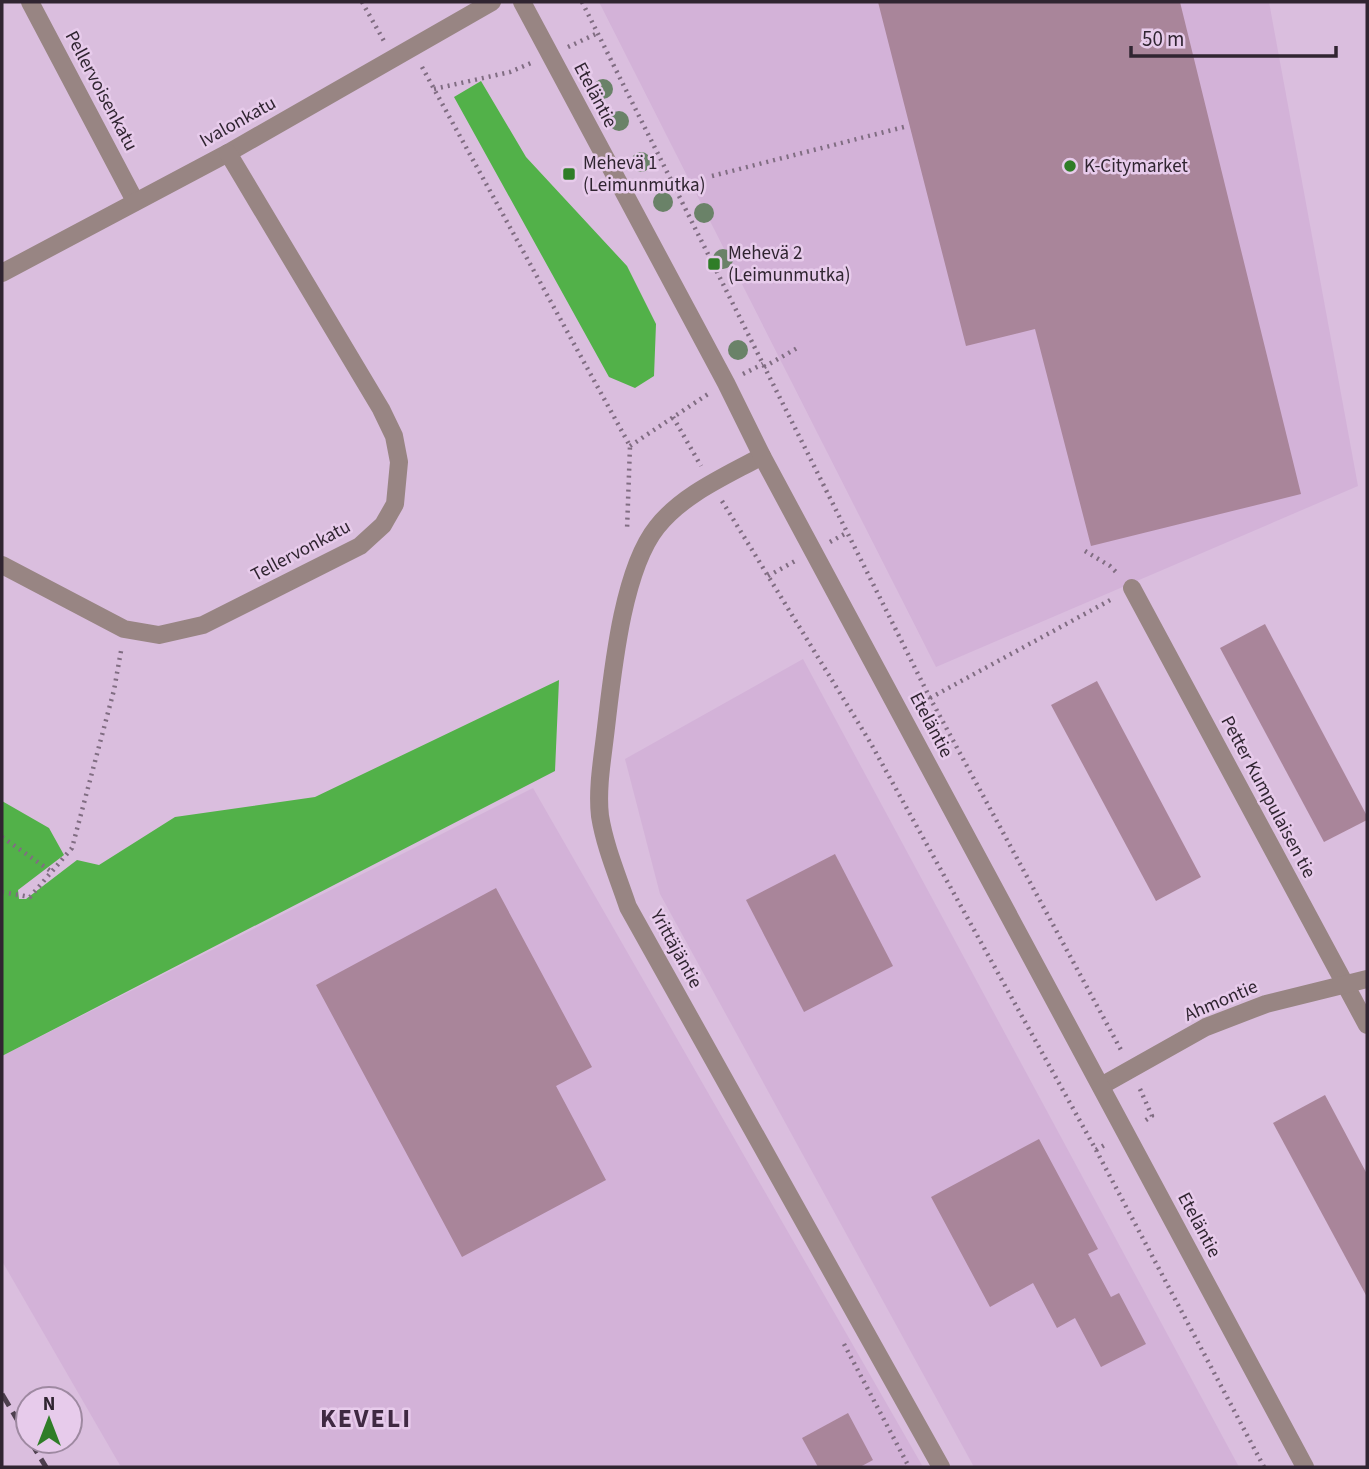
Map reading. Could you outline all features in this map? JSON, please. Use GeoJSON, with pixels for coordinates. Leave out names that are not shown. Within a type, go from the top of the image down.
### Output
{"type":"FeatureCollection","features":[{"type":"Feature","properties":{"kind":"street","name":"Pellervoisenkatu"},"geometry":{"type":"LineString","coordinates":[[30,2],[135,201]]}},
{"type":"Feature","properties":{"kind":"street","name":"Ivalonkatu"},"geometry":{"type":"LineString","coordinates":[[2,273],[228,153],[492,2]]}},
{"type":"Feature","properties":{"kind":"street","name":"Eteläntie"},"geometry":{"type":"LineString","coordinates":[[522,2],[762,456],[1306,1467]]}},
{"type":"Feature","properties":{"kind":"street","name":"Tellervonkatu"},"geometry":{"type":"LineString","coordinates":[[2,565],[124,629],[159,635],[203,625],[360,546],[383,525],[395,504],[399,462],[394,436],[228,153]]}},
{"type":"Feature","properties":{"kind":"street","name":"Yrittäjäntie"},"geometry":{"type":"LineString","coordinates":[[762,456],[678,506],[656,528],[636,564],[614,657],[601,774],[600,814],[628,907],[941,1467]]}},
{"type":"Feature","properties":{"kind":"street","name":"Petter Kumpulaisen tie"},"geometry":{"type":"LineString","coordinates":[[1132,589],[1367,1025]]}},
{"type":"Feature","properties":{"kind":"street","name":"Ahmontie"},"geometry":{"type":"LineString","coordinates":[[1101,1086],[1206,1027],[1266,1004],[1367,979]]}},
{"type":"Feature","properties":{"kind":"path"},"geometry":{"type":"LineString","coordinates":[[362,2],[392,57]]}},
{"type":"Feature","properties":{"kind":"path"},"geometry":{"type":"LineString","coordinates":[[582,2],[930,698],[1131,1069],[1152,1116],[1096,1150]]}},
{"type":"Feature","properties":{"kind":"path"},"geometry":{"type":"LineString","coordinates":[[434,89],[510,72],[598,33]]}},
{"type":"Feature","properties":{"kind":"path"},"geometry":{"type":"LineString","coordinates":[[411,48],[630,446],[628,526],[624,539]]}},
{"type":"Feature","properties":{"kind":"path"},"geometry":{"type":"LineString","coordinates":[[712,176],[904,127]]}},
{"type":"Feature","properties":{"kind":"path"},"geometry":{"type":"LineString","coordinates":[[764,367],[799,347]]}},
{"type":"Feature","properties":{"kind":"path"},"geometry":{"type":"LineString","coordinates":[[630,446],[673,417],[711,484],[870,742],[1096,1150],[1264,1467]]}},
{"type":"Feature","properties":{"kind":"path"},"geometry":{"type":"LineString","coordinates":[[930,698],[1132,589],[1110,566],[1085,551]]}},
{"type":"Feature","properties":{"kind":"path"},"geometry":{"type":"LineString","coordinates":[[2,892],[30,897],[72,848],[114,690],[124,629]]}},
{"type":"Feature","properties":{"kind":"path"},"geometry":{"type":"LineString","coordinates":[[2,837],[52,872]]}},
{"type":"Feature","properties":{"kind":"path"},"geometry":{"type":"LineString","coordinates":[[838,1334],[909,1467]]}},
{"type":"Feature","properties":{"kind":"shaded area"},"geometry":{"type":"Polygon","coordinates":[[[599,2],[1269,2],[1358,486],[936,667],[599,2]]]}},
{"type":"Feature","properties":{"kind":"shaded area"},"geometry":{"type":"Polygon","coordinates":[[[803,659],[1239,1467],[974,1467],[660,894],[625,759],[803,659]]]}},
{"type":"Feature","properties":{"kind":"shaded area"},"geometry":{"type":"Polygon","coordinates":[[[533,788],[923,1467],[121,1467],[84,1403],[84,1385],[74,1385],[2,1261],[2,1056],[533,788]]]}},
{"type":"Feature","properties":{"kind":"green space"},"geometry":{"type":"Polygon","coordinates":[[[481,81],[526,157],[627,266],[656,324],[654,376],[635,388],[609,377],[454,97],[481,81]]]}},
{"type":"Feature","properties":{"kind":"green space"},"geometry":{"type":"Polygon","coordinates":[[[559,680],[555,771],[2,1056],[2,801],[49,828],[64,855],[18,890],[19,899],[26,899],[77,860],[99,865],[175,817],[315,797],[559,680]]]}},
{"type":"Feature","properties":{"kind":"building","name":"K-Citymarket"},"geometry":{"type":"Polygon","coordinates":[[[878,2],[1180,2],[1301,494],[1091,546],[1035,329],[966,346],[878,2]]]}},
{"type":"Feature","properties":{"kind":"building"},"geometry":{"type":"Polygon","coordinates":[[[1265,624],[1367,816],[1367,820],[1324,842],[1220,648],[1265,624]]]}},
{"type":"Feature","properties":{"kind":"building"},"geometry":{"type":"Polygon","coordinates":[[[1097,681],[1201,877],[1156,901],[1051,705],[1097,681]]]}},
{"type":"Feature","properties":{"kind":"building"},"geometry":{"type":"Polygon","coordinates":[[[835,854],[893,966],[804,1012],[746,900],[835,854]]]}},
{"type":"Feature","properties":{"kind":"building"},"geometry":{"type":"Polygon","coordinates":[[[496,888],[592,1067],[556,1086],[606,1180],[462,1257],[316,985],[496,888]]]}},
{"type":"Feature","properties":{"kind":"building"},"geometry":{"type":"Polygon","coordinates":[[[1325,1095],[1367,1174],[1367,1297],[1273,1123],[1325,1095]]]}},
{"type":"Feature","properties":{"kind":"building"},"geometry":{"type":"Polygon","coordinates":[[[1039,1139],[1098,1249],[1088,1254],[1111,1297],[1119,1293],[1146,1344],[1101,1367],[1075,1318],[1057,1328],[1033,1283],[990,1307],[931,1197],[1039,1139]]]}},
{"type":"Feature","properties":{"kind":"building"},"geometry":{"type":"Polygon","coordinates":[[[848,1413],[873,1460],[860,1467],[818,1467],[802,1438],[848,1413]]]}},
{"type":"Feature","properties":{"kind":"railway"},"geometry":{"type":"LineString","coordinates":[[2,1394],[14,1414]]}},
{"type":"Feature","properties":{"kind":"railway"},"geometry":{"type":"LineString","coordinates":[[39,1455],[46,1467]]}},
{"type":"Feature","properties":{"kind":"place","name":"K-Citymarket"},"geometry":{"type":"Point","coordinates":[1070,166]}},
{"type":"Feature","properties":{"kind":"place","name":"Mehevä 1 (Leimunmutka)"},"geometry":{"type":"Point","coordinates":[569,174]}},
{"type":"Feature","properties":{"kind":"place","name":"Mehevä 2 (Leimunmutka)"},"geometry":{"type":"Point","coordinates":[714,264]}},
{"type":"Feature","properties":{"kind":"district","name":"KEVELI"},"geometry":{"type":"Point","coordinates":[366,1418]}}]}
